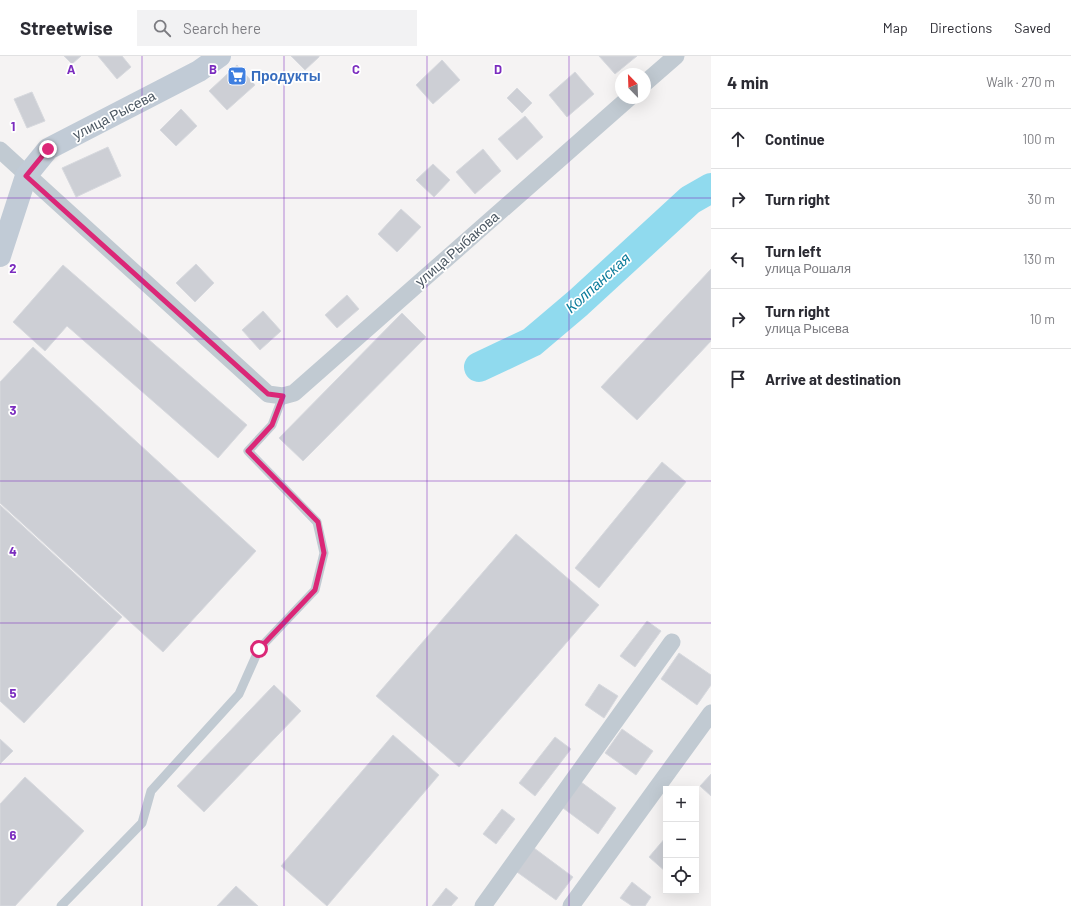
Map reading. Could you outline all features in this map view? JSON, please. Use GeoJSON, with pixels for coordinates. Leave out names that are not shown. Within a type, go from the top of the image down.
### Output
{"type":"FeatureCollection","features":[{"type":"Feature","properties":{"kind":"main road","name":"улица Рысева"},"geometry":{"type":"LineString","coordinates":[[0,256],[26,176],[48,149],[199,71],[220,56]]}},
{"type":"Feature","properties":{"kind":"street"},"geometry":{"type":"LineString","coordinates":[[651,79],[676,56]]}},
{"type":"Feature","properties":{"kind":"street","name":"улица Рыбакова"},"geometry":{"type":"LineString","coordinates":[[283,396],[294,393],[621,104]]}},
{"type":"Feature","properties":{"kind":"street"},"geometry":{"type":"LineString","coordinates":[[0,150],[26,176],[268,394],[283,396]]}},
{"type":"Feature","properties":{"kind":"street"},"geometry":{"type":"LineString","coordinates":[[483,906],[672,642]]}},
{"type":"Feature","properties":{"kind":"street"},"geometry":{"type":"LineString","coordinates":[[571,906],[711,712]]}},
{"type":"Feature","properties":{"kind":"lane"},"geometry":{"type":"LineString","coordinates":[[61,906],[142,823],[151,791],[239,694],[259,649],[315,590],[324,553],[318,522],[248,451],[272,425],[283,396]]}},
{"type":"Feature","properties":{"kind":"building"},"geometry":{"type":"Polygon","coordinates":[[[64,56],[81,56],[72,64],[64,56]]]}},
{"type":"Feature","properties":{"kind":"building"},"geometry":{"type":"Polygon","coordinates":[[[98,56],[122,56],[131,67],[117,79],[98,56]]]}},
{"type":"Feature","properties":{"kind":"building"},"geometry":{"type":"Polygon","coordinates":[[[291,56],[319,56],[319,57],[305,70],[291,56]]]}},
{"type":"Feature","properties":{"kind":"building"},"geometry":{"type":"Polygon","coordinates":[[[599,56],[637,56],[622,68],[615,68],[615,74],[599,56]]]}},
{"type":"Feature","properties":{"kind":"building"},"geometry":{"type":"Polygon","coordinates":[[[442,60],[460,80],[433,104],[416,85],[442,60]]]}},
{"type":"Feature","properties":{"kind":"building"},"geometry":{"type":"Polygon","coordinates":[[[237,65],[255,85],[227,110],[209,91],[237,65]]]}},
{"type":"Feature","properties":{"kind":"building"},"geometry":{"type":"Polygon","coordinates":[[[575,72],[594,94],[567,117],[549,95],[575,72]]]}},
{"type":"Feature","properties":{"kind":"building"},"geometry":{"type":"Polygon","coordinates":[[[517,88],[532,103],[522,113],[507,98],[517,88]]]}},
{"type":"Feature","properties":{"kind":"building"},"geometry":{"type":"Polygon","coordinates":[[[32,92],[45,121],[27,128],[14,99],[32,92]]]}},
{"type":"Feature","properties":{"kind":"building"},"geometry":{"type":"Polygon","coordinates":[[[181,109],[197,126],[176,146],[160,130],[181,109]]]}},
{"type":"Feature","properties":{"kind":"building"},"geometry":{"type":"Polygon","coordinates":[[[525,116],[543,137],[517,160],[498,139],[525,116]]]}},
{"type":"Feature","properties":{"kind":"building"},"geometry":{"type":"Polygon","coordinates":[[[108,147],[121,176],[76,197],[62,168],[108,147]]]}},
{"type":"Feature","properties":{"kind":"building"},"geometry":{"type":"Polygon","coordinates":[[[483,149],[501,171],[475,194],[456,172],[483,149]]]}},
{"type":"Feature","properties":{"kind":"building"},"geometry":{"type":"Polygon","coordinates":[[[433,164],[450,180],[434,197],[416,180],[433,164]]]}},
{"type":"Feature","properties":{"kind":"building"},"geometry":{"type":"Polygon","coordinates":[[[401,209],[421,227],[397,252],[378,234],[401,209]]]}},
{"type":"Feature","properties":{"kind":"building"},"geometry":{"type":"Polygon","coordinates":[[[196,264],[214,283],[195,302],[176,283],[196,264]]]}},
{"type":"Feature","properties":{"kind":"building"},"geometry":{"type":"Polygon","coordinates":[[[63,265],[247,425],[218,458],[67,326],[45,351],[13,322],[63,265]]]}},
{"type":"Feature","properties":{"kind":"building"},"geometry":{"type":"Polygon","coordinates":[[[711,269],[711,341],[637,420],[601,387],[711,269]]]}},
{"type":"Feature","properties":{"kind":"building"},"geometry":{"type":"Polygon","coordinates":[[[347,295],[359,309],[337,328],[325,315],[347,295]]]}},
{"type":"Feature","properties":{"kind":"building"},"geometry":{"type":"Polygon","coordinates":[[[263,311],[281,331],[260,350],[242,330],[263,311]]]}},
{"type":"Feature","properties":{"kind":"building"},"geometry":{"type":"Polygon","coordinates":[[[402,313],[426,337],[303,461],[279,438],[402,313]]]}},
{"type":"Feature","properties":{"kind":"building"},"geometry":{"type":"Polygon","coordinates":[[[33,347],[256,551],[163,652],[0,503],[0,382],[33,347]]]}},
{"type":"Feature","properties":{"kind":"building"},"geometry":{"type":"Polygon","coordinates":[[[662,462],[686,482],[599,588],[575,568],[662,462]]]}},
{"type":"Feature","properties":{"kind":"building"},"geometry":{"type":"Polygon","coordinates":[[[0,505],[122,617],[24,723],[0,701],[0,505]]]}},
{"type":"Feature","properties":{"kind":"building"},"geometry":{"type":"Polygon","coordinates":[[[516,534],[599,605],[459,767],[376,696],[516,534]]]}},
{"type":"Feature","properties":{"kind":"building"},"geometry":{"type":"Polygon","coordinates":[[[647,621],[661,631],[635,667],[620,656],[647,621]]]}},
{"type":"Feature","properties":{"kind":"building"},"geometry":{"type":"Polygon","coordinates":[[[679,653],[711,675],[711,685],[697,705],[661,679],[679,653]]]}},
{"type":"Feature","properties":{"kind":"building"},"geometry":{"type":"Polygon","coordinates":[[[599,684],[618,696],[604,718],[585,705],[599,684]]]}},
{"type":"Feature","properties":{"kind":"building"},"geometry":{"type":"Polygon","coordinates":[[[274,685],[301,711],[204,812],[177,786],[274,685]]]}},
{"type":"Feature","properties":{"kind":"building"},"geometry":{"type":"Polygon","coordinates":[[[622,729],[653,751],[636,775],[605,753],[622,729]]]}},
{"type":"Feature","properties":{"kind":"building"},"geometry":{"type":"Polygon","coordinates":[[[393,735],[439,775],[327,906],[281,866],[393,735]]]}},
{"type":"Feature","properties":{"kind":"building"},"geometry":{"type":"Polygon","coordinates":[[[555,737],[571,749],[535,796],[519,783],[555,737]]]}},
{"type":"Feature","properties":{"kind":"building"},"geometry":{"type":"Polygon","coordinates":[[[0,739],[13,751],[0,764],[0,739]]]}},
{"type":"Feature","properties":{"kind":"building"},"geometry":{"type":"Polygon","coordinates":[[[711,774],[711,796],[700,786],[711,774]]]}},
{"type":"Feature","properties":{"kind":"building"},"geometry":{"type":"Polygon","coordinates":[[[25,777],[84,831],[15,906],[0,906],[0,804],[25,777]]]}},
{"type":"Feature","properties":{"kind":"building"},"geometry":{"type":"Polygon","coordinates":[[[581,782],[616,808],[598,834],[563,808],[581,782]]]}},
{"type":"Feature","properties":{"kind":"building"},"geometry":{"type":"Polygon","coordinates":[[[502,809],[515,819],[496,844],[483,834],[502,809]]]}},
{"type":"Feature","properties":{"kind":"building"},"geometry":{"type":"Polygon","coordinates":[[[663,841],[663,869],[649,857],[663,841]]]}},
{"type":"Feature","properties":{"kind":"building"},"geometry":{"type":"Polygon","coordinates":[[[534,848],[573,877],[556,900],[517,872],[534,848]]]}},
{"type":"Feature","properties":{"kind":"building"},"geometry":{"type":"Polygon","coordinates":[[[632,882],[651,897],[645,906],[632,906],[620,898],[632,882]]]}},
{"type":"Feature","properties":{"kind":"building"},"geometry":{"type":"Polygon","coordinates":[[[236,886],[258,906],[217,906],[236,886]]]}},
{"type":"Feature","properties":{"kind":"building"},"geometry":{"type":"Polygon","coordinates":[[[446,888],[458,898],[451,906],[432,906],[446,888]]]}},
{"type":"Feature","properties":{"kind":"waterway","name":"Колпанская"},"geometry":{"type":"LineString","coordinates":[[479,367],[532,342],[578,303],[690,200],[711,188]]}},
{"type":"Feature","properties":{"kind":"place","name":"Продукты"},"geometry":{"type":"Point","coordinates":[237,76]}},
{"type":"Feature","properties":{"kind":"route"},"geometry":{"type":"LineString","coordinates":[[48,149],[26,176],[268,394],[283,396],[272,425],[248,451],[318,522],[324,553],[315,590],[259,649]]}}]}
